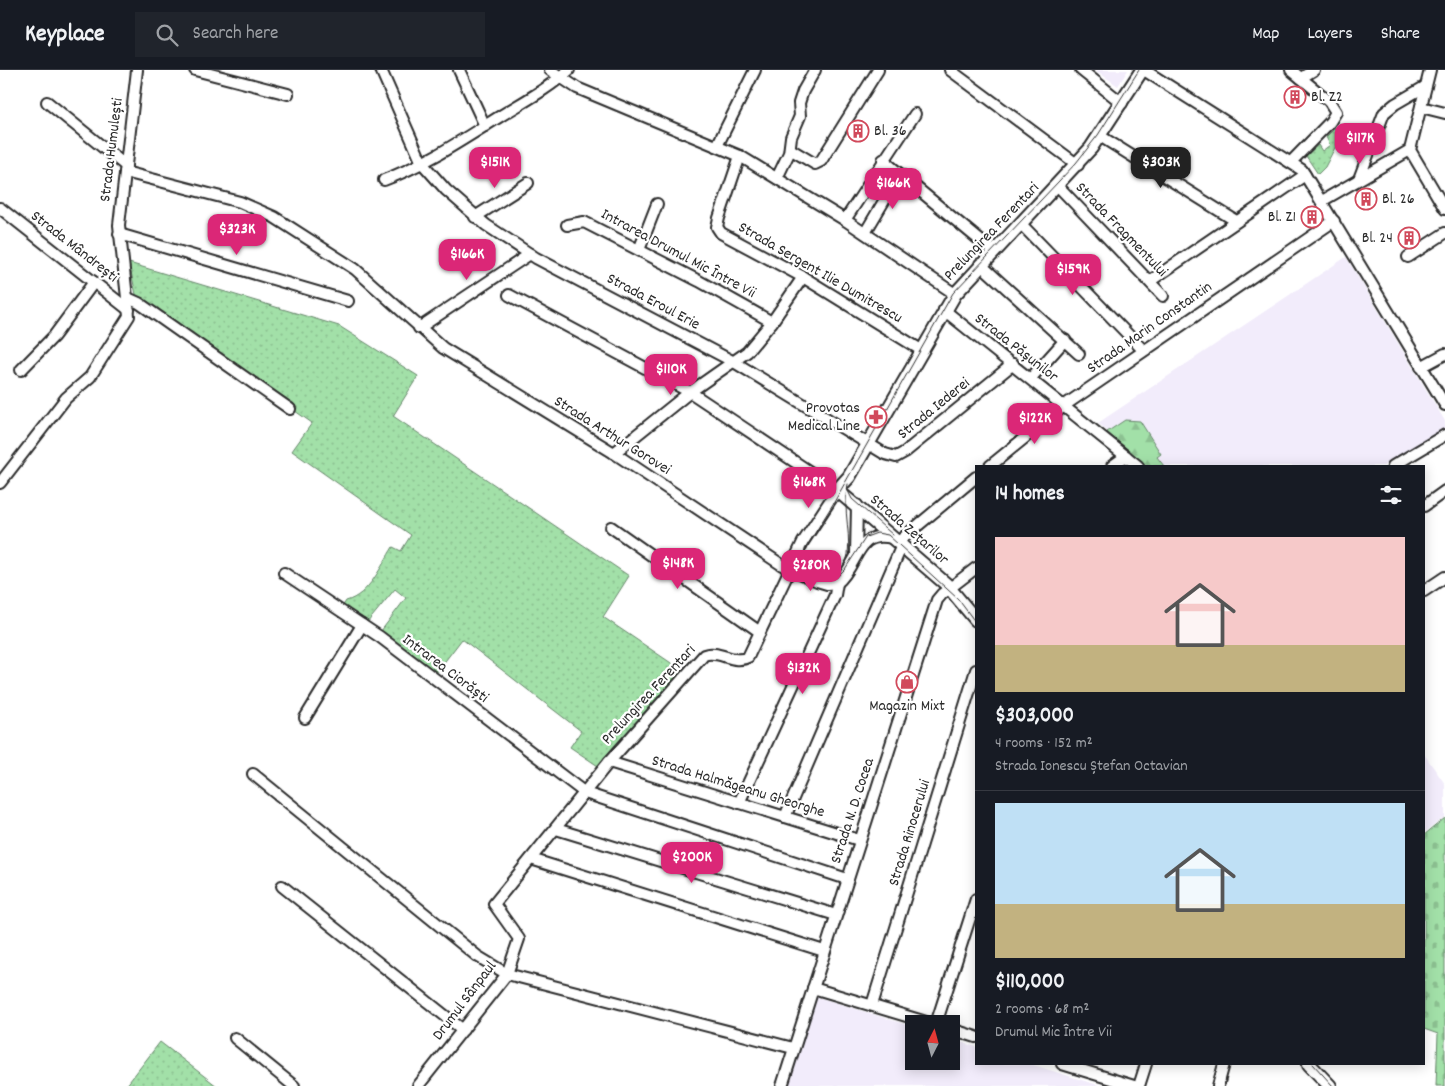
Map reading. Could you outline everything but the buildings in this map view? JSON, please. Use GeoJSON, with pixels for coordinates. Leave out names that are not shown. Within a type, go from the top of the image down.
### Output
{"type":"FeatureCollection","features":[{"type":"Feature","properties":{"kind":"main road","name":"Prelungirea Ferentari"},"geometry":{"type":"LineString","coordinates":[[837,490],[849,477],[869,444],[944,310],[955,294],[980,264],[994,252],[1078,165],[1100,136],[1143,70]]}},
{"type":"Feature","properties":{"kind":"main road"},"geometry":{"type":"LineString","coordinates":[[849,477],[851,493],[856,505]]}},
{"type":"Feature","properties":{"kind":"main road","name":"Strada Zețarilor"},"geometry":{"type":"LineString","coordinates":[[837,490],[949,588],[975,619]]}},
{"type":"Feature","properties":{"kind":"main road"},"geometry":{"type":"LineString","coordinates":[[1311,1065],[1330,1086]]}},
{"type":"Feature","properties":{"kind":"street","name":"Strada Humulești"},"geometry":{"type":"LineString","coordinates":[[0,483],[66,398],[90,377],[127,320],[129,310],[128,298],[119,234],[137,70]]}},
{"type":"Feature","properties":{"kind":"street"},"geometry":{"type":"LineString","coordinates":[[195,70],[288,94]]}},
{"type":"Feature","properties":{"kind":"street","name":"Strada Eroul Erie"},"geometry":{"type":"LineString","coordinates":[[381,70],[422,163],[446,190],[475,217],[530,254],[734,362],[869,444]]}},
{"type":"Feature","properties":{"kind":"street"},"geometry":{"type":"LineString","coordinates":[[458,70],[485,126]]}},
{"type":"Feature","properties":{"kind":"street"},"geometry":{"type":"LineString","coordinates":[[550,70],[560,78],[598,98],[740,156],[845,220],[955,294]]}},
{"type":"Feature","properties":{"kind":"street"},"geometry":{"type":"LineString","coordinates":[[384,180],[422,163],[485,126],[560,78],[569,70]]}},
{"type":"Feature","properties":{"kind":"street"},"geometry":{"type":"LineString","coordinates":[[717,146],[755,70]]}},
{"type":"Feature","properties":{"kind":"street"},"geometry":{"type":"LineString","coordinates":[[777,178],[790,149],[793,131],[800,116],[800,98],[815,70]]}},
{"type":"Feature","properties":{"kind":"street"},"geometry":{"type":"LineString","coordinates":[[790,149],[815,164],[821,162],[878,70]]}},
{"type":"Feature","properties":{"kind":"street"},"geometry":{"type":"LineString","coordinates":[[950,70],[1078,165]]}},
{"type":"Feature","properties":{"kind":"street"},"geometry":{"type":"LineString","coordinates":[[1081,70],[1122,103]]}},
{"type":"Feature","properties":{"kind":"street"},"geometry":{"type":"LineString","coordinates":[[1143,70],[1292,162],[1305,175],[1445,405]]}},
{"type":"Feature","properties":{"kind":"street"},"geometry":{"type":"LineString","coordinates":[[1291,70],[1330,101],[1336,112],[1330,122],[1292,162]]}},
{"type":"Feature","properties":{"kind":"street"},"geometry":{"type":"LineString","coordinates":[[1301,78],[1314,70]]}},
{"type":"Feature","properties":{"kind":"street"},"geometry":{"type":"LineString","coordinates":[[1322,201],[1410,150],[1430,70]]}},
{"type":"Feature","properties":{"kind":"street"},"geometry":{"type":"LineString","coordinates":[[1359,179],[1384,113],[1395,104],[1426,86]]}},
{"type":"Feature","properties":{"kind":"street"},"geometry":{"type":"LineString","coordinates":[[47,102],[126,169]]}},
{"type":"Feature","properties":{"kind":"street"},"geometry":{"type":"LineString","coordinates":[[1422,107],[1445,113]]}},
{"type":"Feature","properties":{"kind":"street"},"geometry":{"type":"LineString","coordinates":[[845,220],[915,114]]}},
{"type":"Feature","properties":{"kind":"street"},"geometry":{"type":"LineString","coordinates":[[1100,136],[1236,221]]}},
{"type":"Feature","properties":{"kind":"street"},"geometry":{"type":"LineString","coordinates":[[1410,150],[1445,209]]}},
{"type":"Feature","properties":{"kind":"street","name":"Strada Sergent Ilie Dumitrescu"},"geometry":{"type":"LineString","coordinates":[[740,156],[718,218],[718,230],[803,277],[922,350]]}},
{"type":"Feature","properties":{"kind":"street"},"geometry":{"type":"LineString","coordinates":[[883,160],[994,252]]}},
{"type":"Feature","properties":{"kind":"street","name":"Strada Arthur Gorovei"},"geometry":{"type":"LineString","coordinates":[[126,169],[240,202],[263,211],[348,264],[419,328],[448,351],[614,453],[790,569],[824,583],[837,583]]}},
{"type":"Feature","properties":{"kind":"street"},"geometry":{"type":"LineString","coordinates":[[865,233],[900,174]]}},
{"type":"Feature","properties":{"kind":"street"},"geometry":{"type":"LineString","coordinates":[[1150,281],[1305,175]]}},
{"type":"Feature","properties":{"kind":"street"},"geometry":{"type":"LineString","coordinates":[[475,217],[528,183]]}},
{"type":"Feature","properties":{"kind":"street","name":"Strada Fragmentului"},"geometry":{"type":"LineString","coordinates":[[1058,186],[1163,296]]}},
{"type":"Feature","properties":{"kind":"street"},"geometry":{"type":"LineString","coordinates":[[639,250],[657,204]]}},
{"type":"Feature","properties":{"kind":"street","name":"Strada Mândrești"},"geometry":{"type":"LineString","coordinates":[[0,208],[129,310]]}},
{"type":"Feature","properties":{"kind":"street","name":"Strada Marin Constantin"},"geometry":{"type":"LineString","coordinates":[[991,465],[1064,405],[1334,221]]}},
{"type":"Feature","properties":{"kind":"street","name":"Intrarea Drumul Mic Între Vii"},"geometry":{"type":"LineString","coordinates":[[568,225],[584,222],[772,322]]}},
{"type":"Feature","properties":{"kind":"street"},"geometry":{"type":"LineString","coordinates":[[1021,224],[1143,350]]}},
{"type":"Feature","properties":{"kind":"street"},"geometry":{"type":"LineString","coordinates":[[1408,257],[1445,233]]}},
{"type":"Feature","properties":{"kind":"street"},"geometry":{"type":"LineString","coordinates":[[119,234],[348,301]]}},
{"type":"Feature","properties":{"kind":"street"},"geometry":{"type":"LineString","coordinates":[[419,328],[530,254]]}},
{"type":"Feature","properties":{"kind":"street"},"geometry":{"type":"LineString","coordinates":[[980,264],[1080,354]]}},
{"type":"Feature","properties":{"kind":"street"},"geometry":{"type":"LineString","coordinates":[[614,453],[690,392],[747,352],[772,322],[803,277]]}},
{"type":"Feature","properties":{"kind":"street"},"geometry":{"type":"LineString","coordinates":[[21,370],[54,336],[94,282]]}},
{"type":"Feature","properties":{"kind":"street"},"geometry":{"type":"LineString","coordinates":[[509,296],[690,392],[837,490]]}},
{"type":"Feature","properties":{"kind":"street"},"geometry":{"type":"LineString","coordinates":[[128,298],[139,303],[290,409]]}},
{"type":"Feature","properties":{"kind":"street","name":"Strada Pășunilor"},"geometry":{"type":"LineString","coordinates":[[944,310],[1031,378],[1137,465]]}},
{"type":"Feature","properties":{"kind":"street"},"geometry":{"type":"LineString","coordinates":[[1031,378],[1065,340]]}},
{"type":"Feature","properties":{"kind":"street"},"geometry":{"type":"LineString","coordinates":[[1422,367],[1445,354]]}},
{"type":"Feature","properties":{"kind":"street","name":"Strada Iederei"},"geometry":{"type":"LineString","coordinates":[[869,444],[891,456],[900,455],[1013,364]]}},
{"type":"Feature","properties":{"kind":"street"},"geometry":{"type":"LineString","coordinates":[[1395,465],[1445,435]]}},
{"type":"Feature","properties":{"kind":"street"},"geometry":{"type":"LineString","coordinates":[[1113,465],[1126,456]]}},
{"type":"Feature","properties":{"kind":"street"},"geometry":{"type":"LineString","coordinates":[[785,817],[898,542],[975,478]]}},
{"type":"Feature","properties":{"kind":"street","name":"Prelungirea Ferentari"},"geometry":{"type":"LineString","coordinates":[[494,904],[609,762],[704,656],[713,654],[745,659],[810,531],[837,490]]}},
{"type":"Feature","properties":{"kind":"street"},"geometry":{"type":"LineString","coordinates":[[1425,505],[1445,491]]}},
{"type":"Feature","properties":{"kind":"street"},"geometry":{"type":"LineString","coordinates":[[856,505],[856,555]]}},
{"type":"Feature","properties":{"kind":"street"},"geometry":{"type":"LineString","coordinates":[[612,527],[760,632]]}},
{"type":"Feature","properties":{"kind":"street"},"geometry":{"type":"LineString","coordinates":[[738,803],[836,595],[837,583],[848,571],[865,542],[873,537],[898,542]]}},
{"type":"Feature","properties":{"kind":"street","name":"Strada N. D. Cocea"},"geometry":{"type":"LineString","coordinates":[[782,1086],[859,840],[939,597],[975,569]]}},
{"type":"Feature","properties":{"kind":"street","name":"Intrarea Ciorăști"},"geometry":{"type":"LineString","coordinates":[[284,573],[362,625],[585,793],[847,879]]}},
{"type":"Feature","properties":{"kind":"street"},"geometry":{"type":"LineString","coordinates":[[1425,590],[1445,577]]}},
{"type":"Feature","properties":{"kind":"street"},"geometry":{"type":"LineString","coordinates":[[306,718],[362,625]]}},
{"type":"Feature","properties":{"kind":"street","name":"Strada Rinocerului"},"geometry":{"type":"LineString","coordinates":[[872,1005],[975,673]]}},
{"type":"Feature","properties":{"kind":"street","name":"Strada Halmăgeanu Gheorghe"},"geometry":{"type":"LineString","coordinates":[[609,762],[859,840]]}},
{"type":"Feature","properties":{"kind":"street"},"geometry":{"type":"LineString","coordinates":[[253,774],[477,956],[507,974],[794,1048]]}},
{"type":"Feature","properties":{"kind":"street"},"geometry":{"type":"LineString","coordinates":[[556,829],[836,915]]}},
{"type":"Feature","properties":{"kind":"street"},"geometry":{"type":"LineString","coordinates":[[531,859],[824,951]]}},
{"type":"Feature","properties":{"kind":"street"},"geometry":{"type":"LineString","coordinates":[[282,886],[463,1030]]}},
{"type":"Feature","properties":{"kind":"street"},"geometry":{"type":"LineString","coordinates":[[937,1015],[975,902]]}},
{"type":"Feature","properties":{"kind":"street","name":"Drumul Sânpaul"},"geometry":{"type":"LineString","coordinates":[[418,1086],[507,974],[519,939],[494,904]]}},
{"type":"Feature","properties":{"kind":"street"},"geometry":{"type":"LineString","coordinates":[[813,988],[905,1015]]}},
{"type":"Feature","properties":{"kind":"street"},"geometry":{"type":"LineString","coordinates":[[960,1032],[975,1037]]}},
{"type":"Feature","properties":{"kind":"street"},"geometry":{"type":"LineString","coordinates":[[235,1038],[294,1086]]}},
{"type":"Feature","properties":{"kind":"street"},"geometry":{"type":"LineString","coordinates":[[1139,1086],[1146,1065]]}},
{"type":"Feature","properties":{"kind":"street"},"geometry":{"type":"LineString","coordinates":[[1218,1086],[1224,1065]]}},
{"type":"Feature","properties":{"kind":"street"},"geometry":{"type":"LineString","coordinates":[[1079,1066],[1134,1086]]}},
{"type":"Feature","properties":{"kind":"shaded area"},"geometry":{"type":"Polygon","coordinates":[[[1095,70],[1128,70],[1118,86],[1095,70]]]}},
{"type":"Feature","properties":{"kind":"shaded area"},"geometry":{"type":"Polygon","coordinates":[[[1346,257],[1445,421],[1445,428],[1385,465],[1146,465],[1098,423],[1346,257]]]}},
{"type":"Feature","properties":{"kind":"shaded area"},"geometry":{"type":"Polygon","coordinates":[[[1425,755],[1445,784],[1445,817],[1425,832],[1425,755]]]}},
{"type":"Feature","properties":{"kind":"shaded area"},"geometry":{"type":"Polygon","coordinates":[[[808,994],[905,1024],[905,1070],[960,1070],[960,1042],[975,1047],[975,1065],[1033,1065],[1101,1086],[779,1086],[808,994]]]}},
{"type":"Feature","properties":{"kind":"green space"},"geometry":{"type":"Polygon","coordinates":[[[1336,127],[1342,134],[1325,167],[1318,174],[1306,156],[1318,145],[1322,151],[1330,145],[1326,137],[1336,127]]]}},
{"type":"Feature","properties":{"kind":"green space"},"geometry":{"type":"Polygon","coordinates":[[[129,263],[339,326],[418,376],[393,416],[629,576],[603,617],[683,671],[598,766],[570,747],[581,731],[462,639],[436,673],[381,631],[406,598],[395,589],[367,623],[342,607],[346,601],[361,593],[374,579],[393,547],[401,551],[411,535],[292,451],[312,423],[137,299],[129,263]]]}},
{"type":"Feature","properties":{"kind":"green space"},"geometry":{"type":"Polygon","coordinates":[[[1125,420],[1140,421],[1161,454],[1157,457],[1163,465],[1146,465],[1107,432],[1125,420]]]}},
{"type":"Feature","properties":{"kind":"green space"},"geometry":{"type":"Polygon","coordinates":[[[1445,818],[1445,1086],[1436,1086],[1438,1034],[1425,1029],[1425,834],[1445,818]]]}},
{"type":"Feature","properties":{"kind":"green space"},"geometry":{"type":"Polygon","coordinates":[[[160,1042],[217,1086],[126,1086],[160,1042]]]}},
{"type":"Feature","properties":{"kind":"tram line"},"geometry":{"type":"LineString","coordinates":[[975,622],[958,599],[888,535],[877,533],[866,537],[845,569],[837,577],[817,578],[804,566],[805,549],[833,504],[953,293],[1076,163],[1098,135],[1139,70]]}},
{"type":"Feature","properties":{"kind":"tram line"},"geometry":{"type":"LineString","coordinates":[[846,563],[849,544],[846,504],[848,484]]}},
{"type":"Feature","properties":{"kind":"tram line"},"geometry":{"type":"LineString","coordinates":[[847,489],[852,499],[893,535]]}},
{"type":"Feature","properties":{"kind":"tram line"},"geometry":{"type":"LineString","coordinates":[[1314,1065],[1333,1086]]}},
{"type":"Feature","properties":{"kind":"place","name":"Bl. Z2"},"geometry":{"type":"Point","coordinates":[1295,97]}},
{"type":"Feature","properties":{"kind":"place","name":"Bl. 36"},"geometry":{"type":"Point","coordinates":[858,131]}},
{"type":"Feature","properties":{"kind":"place","name":"Bl. 26"},"geometry":{"type":"Point","coordinates":[1366,199]}},
{"type":"Feature","properties":{"kind":"place","name":"Bl. Z1"},"geometry":{"type":"Point","coordinates":[1312,217]}},
{"type":"Feature","properties":{"kind":"place","name":"Bl. 24"},"geometry":{"type":"Point","coordinates":[1409,238]}},
{"type":"Feature","properties":{"kind":"place","name":"Provotas Medical Line"},"geometry":{"type":"Point","coordinates":[876,417]}},
{"type":"Feature","properties":{"kind":"place","name":"Magazin Mixt"},"geometry":{"type":"Point","coordinates":[907,682]}}]}
